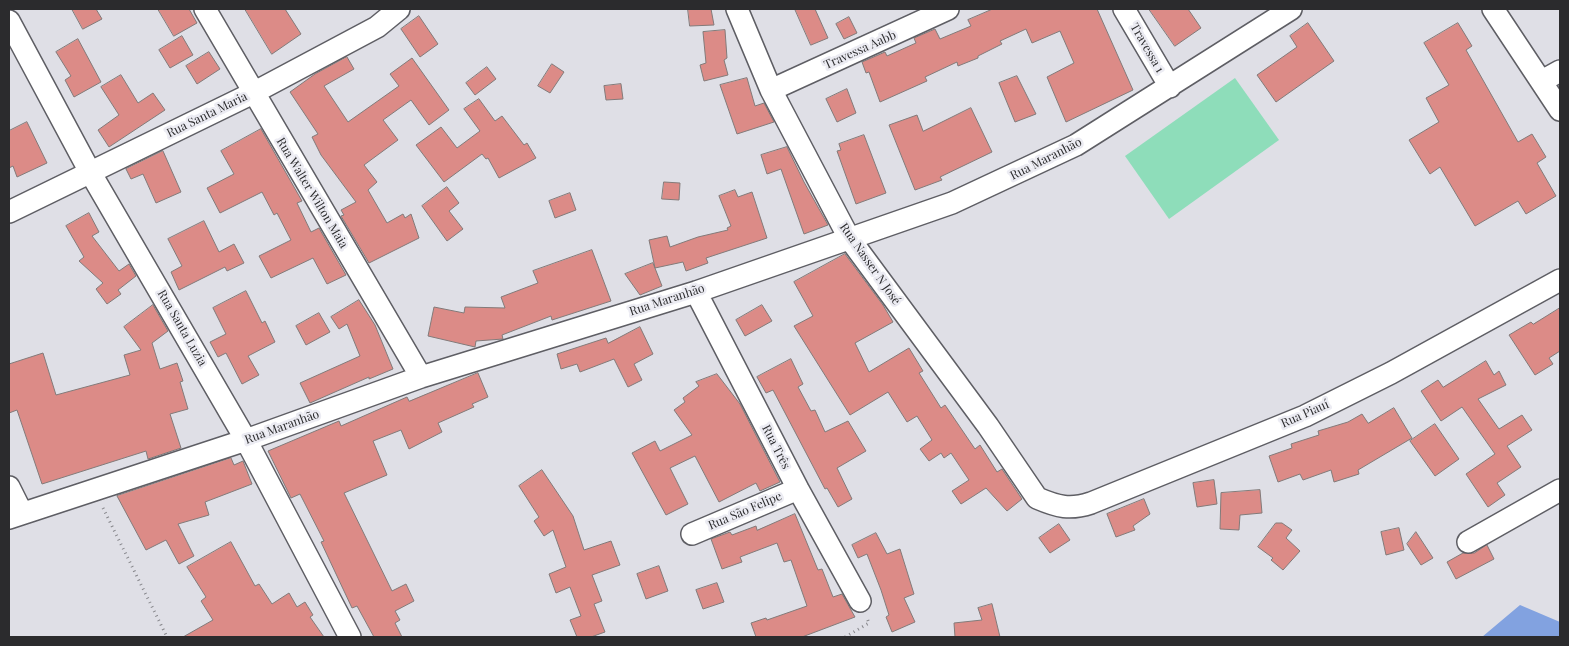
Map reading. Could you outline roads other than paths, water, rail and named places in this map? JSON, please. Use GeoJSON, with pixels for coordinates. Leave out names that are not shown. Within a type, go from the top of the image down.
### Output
{"type":"FeatureCollection","features":[{"type":"Feature","properties":{"kind":"street","name":"Rua Walter Wilton Maia"},"geometry":{"type":"LineString","coordinates":[[205,9],[252,93],[421,377]]}},
{"type":"Feature","properties":{"kind":"street","name":"Rua Santa Maria"},"geometry":{"type":"LineString","coordinates":[[9,212],[252,93],[377,27],[399,9]]}},
{"type":"Feature","properties":{"kind":"street","name":"Rua Nasser N José"},"geometry":{"type":"LineString","coordinates":[[738,9],[771,90],[849,238],[988,426],[1037,498]]}},
{"type":"Feature","properties":{"kind":"street","name":"Travessa Aabb"},"geometry":{"type":"LineString","coordinates":[[771,90],[948,9]]}},
{"type":"Feature","properties":{"kind":"street","name":"Travessa 1"},"geometry":{"type":"LineString","coordinates":[[1124,9],[1170,87]]}},
{"type":"Feature","properties":{"kind":"street","name":"Rua Maranhão"},"geometry":{"type":"LineString","coordinates":[[16,516],[246,440],[421,377],[696,292],[952,204],[1076,145],[1291,9]]}},
{"type":"Feature","properties":{"kind":"street"},"geometry":{"type":"LineString","coordinates":[[1493,9],[1560,110]]}},
{"type":"Feature","properties":{"kind":"street","name":"Rua Santa Luzia"},"geometry":{"type":"LineString","coordinates":[[9,20],[90,172],[246,440],[350,637]]}},
{"type":"Feature","properties":{"kind":"street"},"geometry":{"type":"LineString","coordinates":[[1542,81],[1560,71]]}},
{"type":"Feature","properties":{"kind":"street","name":"Rua Piauí"},"geometry":{"type":"LineString","coordinates":[[1037,498],[1050,504],[1075,508],[1305,416],[1399,368],[1560,280]]}},
{"type":"Feature","properties":{"kind":"street","name":"Rua Três"},"geometry":{"type":"LineString","coordinates":[[696,292],[798,489],[860,601]]}},
{"type":"Feature","properties":{"kind":"street"},"geometry":{"type":"LineString","coordinates":[[9,487],[16,516]]}},
{"type":"Feature","properties":{"kind":"street","name":"Rua São Felipe"},"geometry":{"type":"LineString","coordinates":[[692,534],[798,489]]}},
{"type":"Feature","properties":{"kind":"street"},"geometry":{"type":"LineString","coordinates":[[1468,542],[1560,490]]}},
{"type":"Feature","properties":{"kind":"water"},"geometry":{"type":"Polygon","coordinates":[[[1520,605],[1560,622],[1560,637],[1482,637],[1520,605]]]}}]}
